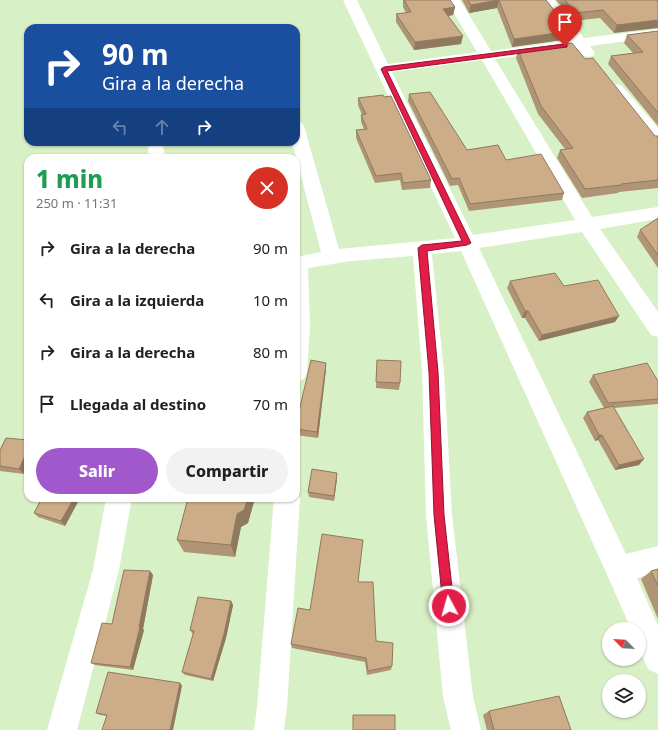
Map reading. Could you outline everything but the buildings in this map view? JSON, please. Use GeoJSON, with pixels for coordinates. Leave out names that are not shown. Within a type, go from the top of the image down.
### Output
{"type":"FeatureCollection","features":[{"type":"Feature","properties":{"kind":"street"},"geometry":{"type":"LineString","coordinates":[[350,0],[467,243],[619,569],[658,659]]}},
{"type":"Feature","properties":{"kind":"street"},"geometry":{"type":"LineString","coordinates":[[453,0],[587,224],[658,329]]}},
{"type":"Feature","properties":{"kind":"street"},"geometry":{"type":"LineString","coordinates":[[547,0],[595,62]]}},
{"type":"Feature","properties":{"kind":"street"},"geometry":{"type":"LineString","coordinates":[[384,69],[658,33]]}},
{"type":"Feature","properties":{"kind":"street"},"geometry":{"type":"LineString","coordinates":[[610,80],[658,139]]}},
{"type":"Feature","properties":{"kind":"street"},"geometry":{"type":"LineString","coordinates":[[300,141],[332,258]]}},
{"type":"Feature","properties":{"kind":"street"},"geometry":{"type":"LineString","coordinates":[[300,263],[359,253],[467,243],[658,212]]}},
{"type":"Feature","properties":{"kind":"street"},"geometry":{"type":"LineString","coordinates":[[422,248],[433,372],[439,515],[458,697],[466,730]]}},
{"type":"Feature","properties":{"kind":"street"},"geometry":{"type":"LineString","coordinates":[[62,730],[106,570],[118,502]]}},
{"type":"Feature","properties":{"kind":"street"},"geometry":{"type":"LineString","coordinates":[[269,730],[272,707],[287,502]]}},
{"type":"Feature","properties":{"kind":"street"},"geometry":{"type":"LineString","coordinates":[[619,569],[658,559]]}},
{"type":"Feature","properties":{"kind":"route"},"geometry":{"type":"LineString","coordinates":[[449,606],[439,515],[433,372],[422,248],[467,243],[384,69],[565,46]]}}]}
